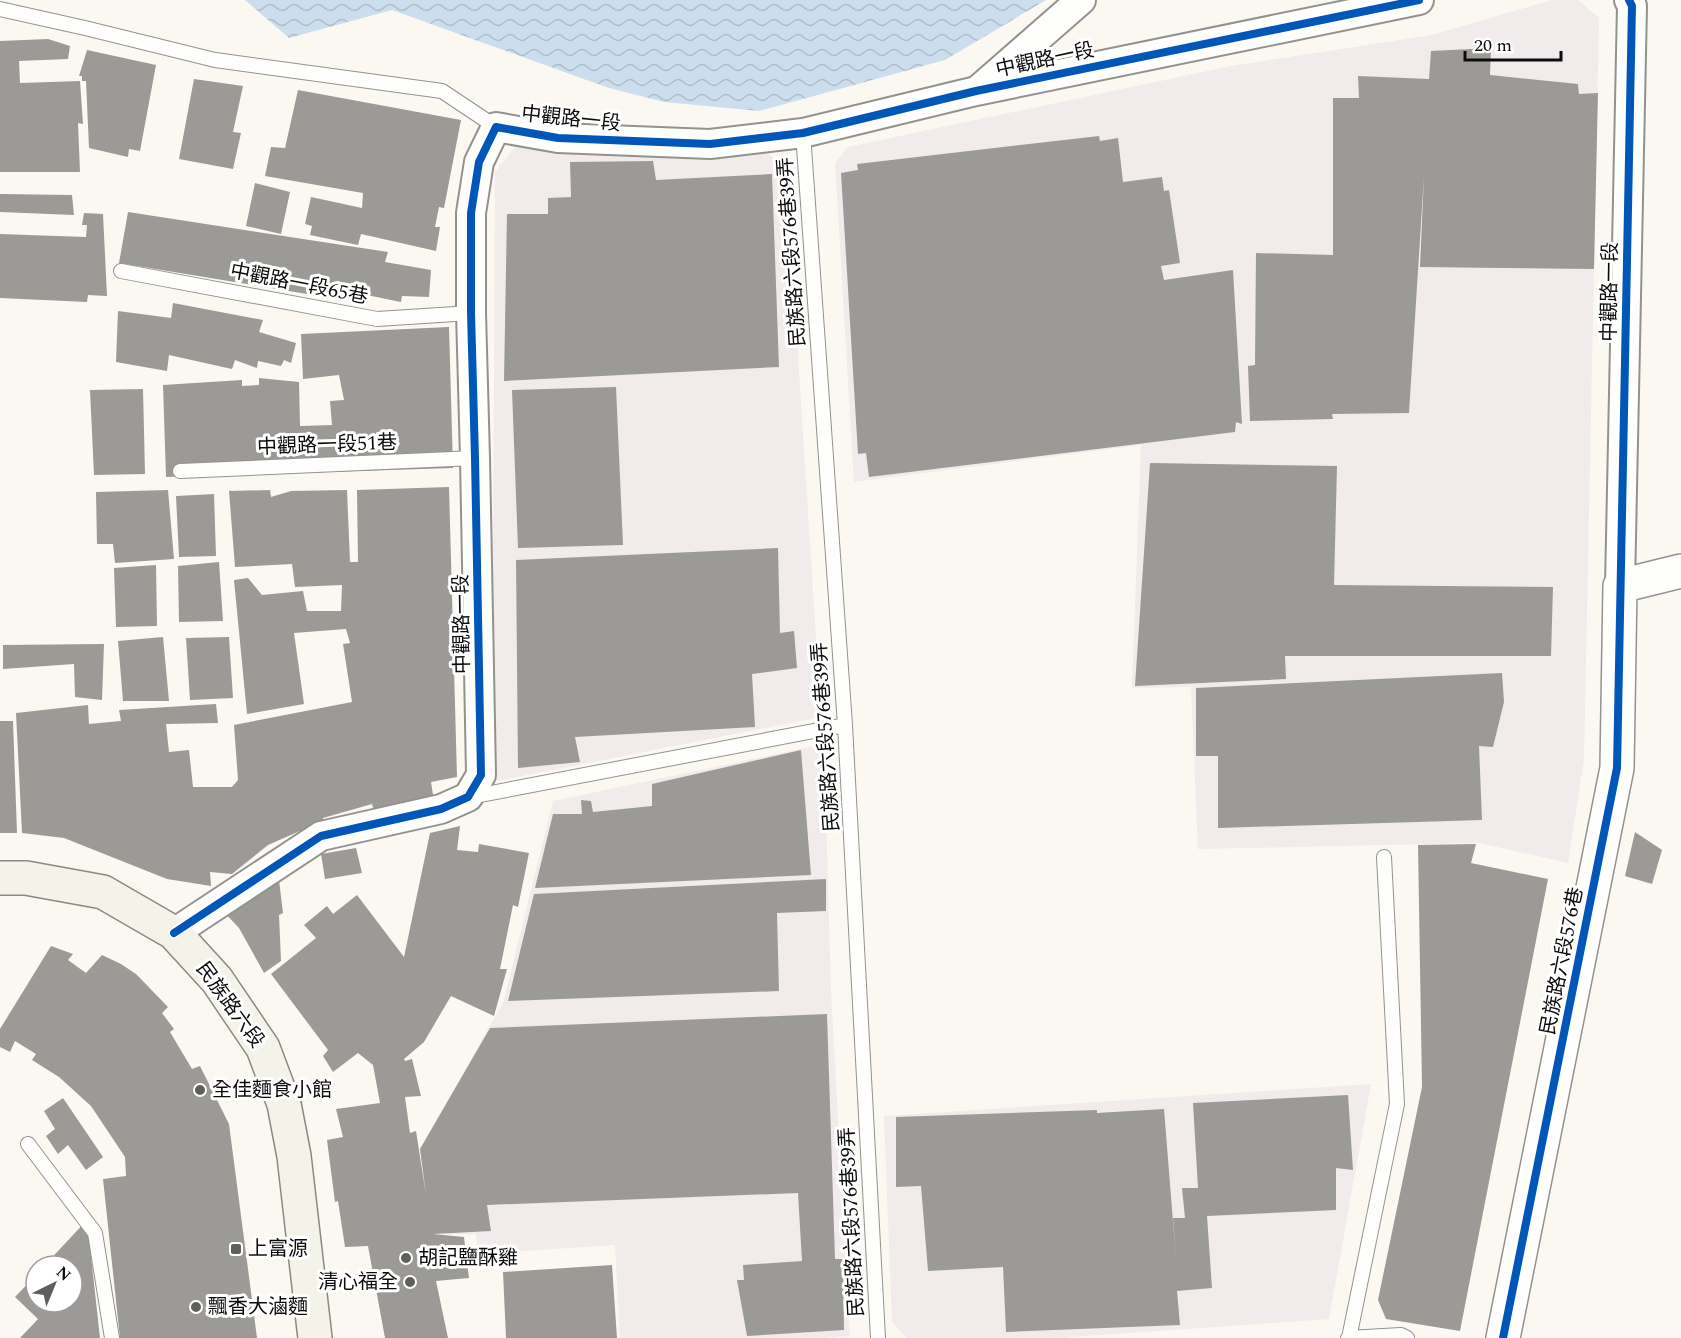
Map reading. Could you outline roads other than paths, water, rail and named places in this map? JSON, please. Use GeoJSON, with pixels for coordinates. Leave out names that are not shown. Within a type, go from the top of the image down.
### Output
{"type":"FeatureCollection","features":[{"type":"Feature","properties":{"kind":"main road","name":"民族路六段"},"geometry":{"type":"LineString","coordinates":[[0,878],[26,878],[103,892],[174,933],[217,980],[263,1048],[284,1104],[294,1156],[315,1338]]}},
{"type":"Feature","properties":{"kind":"street"},"geometry":{"type":"LineString","coordinates":[[976,91],[1081,0]]}},
{"type":"Feature","properties":{"kind":"street","name":"中觀路一段"},"geometry":{"type":"LineString","coordinates":[[468,797],[481,775],[471,213],[479,162],[496,127],[558,138],[710,144],[803,133],[976,91],[1419,0]]}},
{"type":"Feature","properties":{"kind":"street","name":"中觀路一段"},"geometry":{"type":"LineString","coordinates":[[1620,586],[1632,6],[1629,0]]}},
{"type":"Feature","properties":{"kind":"street"},"geometry":{"type":"LineString","coordinates":[[1620,586],[1681,571]]}},
{"type":"Feature","properties":{"kind":"street","name":"民族路六段576巷"},"geometry":{"type":"LineString","coordinates":[[1503,1338],[1617,768],[1620,586]]}},
{"type":"Feature","properties":{"kind":"street"},"geometry":{"type":"LineString","coordinates":[[174,933],[321,836],[441,809],[468,797]]}},
{"type":"Feature","properties":{"kind":"lane"},"geometry":{"type":"LineString","coordinates":[[0,9],[215,60],[442,91],[496,127]]}},
{"type":"Feature","properties":{"kind":"lane","name":"民族路六段576巷39弄"},"geometry":{"type":"LineString","coordinates":[[803,133],[845,725],[878,1338]]}},
{"type":"Feature","properties":{"kind":"lane","name":"中觀路一段65巷"},"geometry":{"type":"LineString","coordinates":[[121,271],[377,319],[471,313]]}},
{"type":"Feature","properties":{"kind":"lane","name":"中觀路一段51巷"},"geometry":{"type":"LineString","coordinates":[[180,471],[475,458]]}},
{"type":"Feature","properties":{"kind":"lane"},"geometry":{"type":"LineString","coordinates":[[468,797],[845,725]]}},
{"type":"Feature","properties":{"kind":"lane"},"geometry":{"type":"LineString","coordinates":[[1384,857],[1397,1104],[1349,1338],[1401,1335],[1407,1338]]}},
{"type":"Feature","properties":{"kind":"lane"},"geometry":{"type":"LineString","coordinates":[[28,1144],[95,1233],[112,1338]]}},
{"type":"Feature","properties":{"kind":"water"},"geometry":{"type":"Polygon","coordinates":[[[245,0],[1046,0],[945,60],[759,111],[664,102],[609,88],[392,10],[289,38],[245,0]]]}},
{"type":"Feature","properties":{"kind":"place","name":"全佳麵食小館"},"geometry":{"type":"Point","coordinates":[200,1090]}},
{"type":"Feature","properties":{"kind":"place","name":"上富源"},"geometry":{"type":"Point","coordinates":[236,1249]}},
{"type":"Feature","properties":{"kind":"place","name":"胡記鹽酥雞"},"geometry":{"type":"Point","coordinates":[406,1258]}},
{"type":"Feature","properties":{"kind":"place","name":"清心福全"},"geometry":{"type":"Point","coordinates":[410,1282]}},
{"type":"Feature","properties":{"kind":"place","name":"飄香大滷麵"},"geometry":{"type":"Point","coordinates":[196,1307]}}]}
